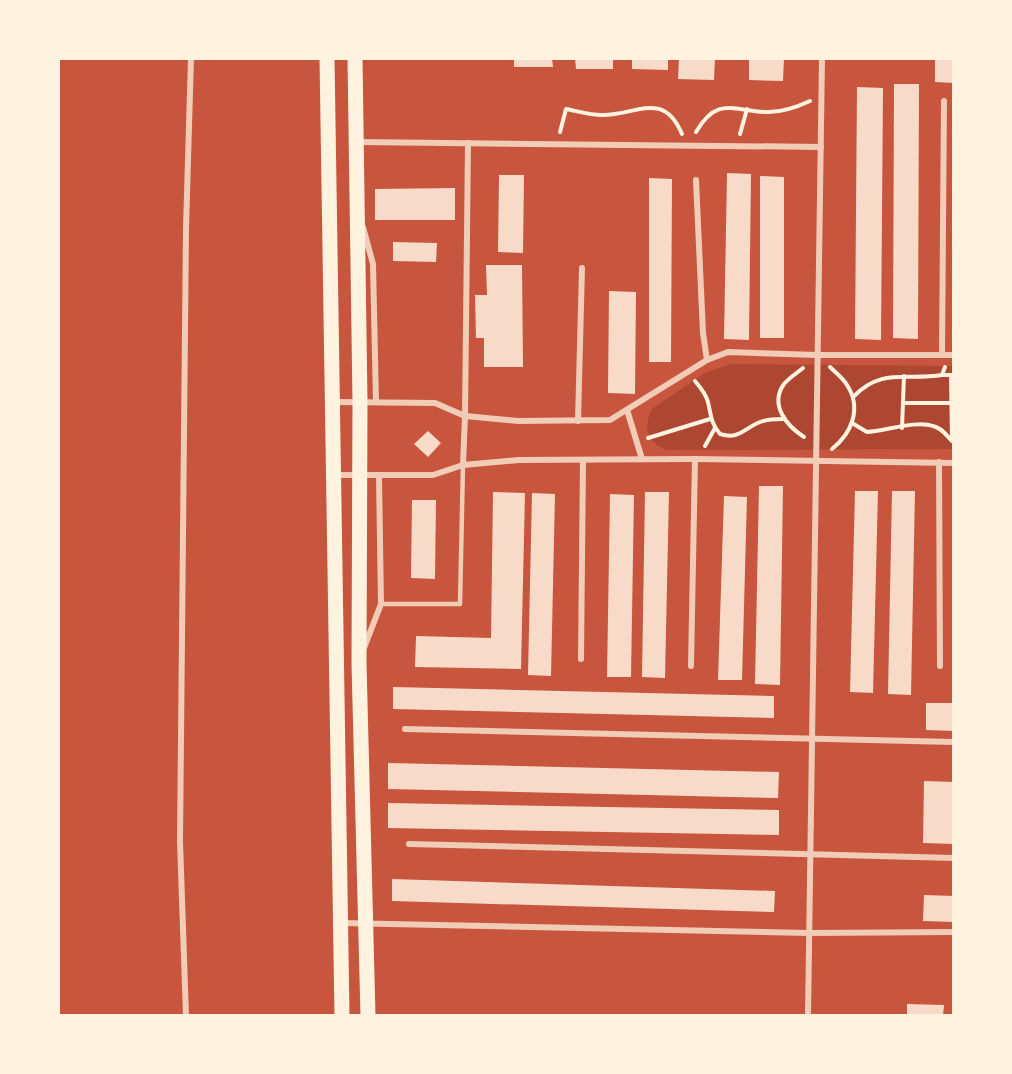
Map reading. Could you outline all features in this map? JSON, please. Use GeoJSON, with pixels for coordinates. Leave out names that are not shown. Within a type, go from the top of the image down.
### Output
{"type":"FeatureCollection","features":[{"type":"Feature","properties":{"kind":"main road"},"geometry":{"type":"LineString","coordinates":[[327,58],[342,1016]]}},
{"type":"Feature","properties":{"kind":"main road"},"geometry":{"type":"LineString","coordinates":[[355,58],[356,204],[368,402],[360,475],[359,663],[368,1016]]}},
{"type":"Feature","properties":{"kind":"street"},"geometry":{"type":"LineString","coordinates":[[186,1016],[180,841],[186,228],[191,58]]}},
{"type":"Feature","properties":{"kind":"street"},"geometry":{"type":"LineString","coordinates":[[808,1016],[822,58]]}},
{"type":"Feature","properties":{"kind":"street"},"geometry":{"type":"LineString","coordinates":[[942,354],[945,101]]}},
{"type":"Feature","properties":{"kind":"street"},"geometry":{"type":"LineString","coordinates":[[357,142],[821,147]]}},
{"type":"Feature","properties":{"kind":"street"},"geometry":{"type":"LineString","coordinates":[[463,465],[468,143]]}},
{"type":"Feature","properties":{"kind":"street"},"geometry":{"type":"LineString","coordinates":[[696,180],[706,360]]}},
{"type":"Feature","properties":{"kind":"street"},"geometry":{"type":"LineString","coordinates":[[578,421],[582,268]]}},
{"type":"Feature","properties":{"kind":"street"},"geometry":{"type":"LineString","coordinates":[[333,402],[435,403],[465,416],[518,421],[610,420],[706,360],[728,352],[953,355]]}},
{"type":"Feature","properties":{"kind":"street"},"geometry":{"type":"LineString","coordinates":[[627,410],[642,459]]}},
{"type":"Feature","properties":{"kind":"street"},"geometry":{"type":"LineString","coordinates":[[581,659],[583,459]]}},
{"type":"Feature","properties":{"kind":"street"},"geometry":{"type":"LineString","coordinates":[[333,475],[432,475],[463,465],[519,460],[695,459],[954,463]]}},
{"type":"Feature","properties":{"kind":"street"},"geometry":{"type":"LineString","coordinates":[[691,666],[695,459]]}},
{"type":"Feature","properties":{"kind":"street"},"geometry":{"type":"LineString","coordinates":[[939,462],[940,666]]}},
{"type":"Feature","properties":{"kind":"street"},"geometry":{"type":"LineString","coordinates":[[359,663],[381,604],[379,476]]}},
{"type":"Feature","properties":{"kind":"street"},"geometry":{"type":"LineString","coordinates":[[405,729],[954,742]]}},
{"type":"Feature","properties":{"kind":"street"},"geometry":{"type":"LineString","coordinates":[[409,844],[954,858]]}},
{"type":"Feature","properties":{"kind":"street"},"geometry":{"type":"LineString","coordinates":[[340,923],[810,933],[954,933]]}},
{"type":"Feature","properties":{"kind":"lane"},"geometry":{"type":"LineString","coordinates":[[381,604],[460,604],[463,465]]}},
{"type":"Feature","properties":{"kind":"path"},"geometry":{"type":"LineString","coordinates":[[687,146],[705,117],[720,109],[734,107],[766,112],[784,110],[822,95]]}},
{"type":"Feature","properties":{"kind":"path"},"geometry":{"type":"LineString","coordinates":[[556,144],[566,109],[601,116],[640,108],[653,108],[667,113],[678,124],[687,146]]}},
{"type":"Feature","properties":{"kind":"path"},"geometry":{"type":"LineString","coordinates":[[736,146],[747,109]]}},
{"type":"Feature","properties":{"kind":"path"},"geometry":{"type":"LineString","coordinates":[[816,460],[839,443],[847,433],[855,411],[853,397],[847,384],[818,355],[784,384],[779,409],[783,419],[794,430],[817,446]]}},
{"type":"Feature","properties":{"kind":"path"},"geometry":{"type":"LineString","coordinates":[[942,375],[953,355]]}},
{"type":"Feature","properties":{"kind":"path"},"geometry":{"type":"LineString","coordinates":[[688,372],[704,391],[708,401],[710,419],[720,434],[729,437],[738,435],[759,423],[771,419],[783,419]]}},
{"type":"Feature","properties":{"kind":"path"},"geometry":{"type":"LineString","coordinates":[[852,423],[867,432],[932,425],[942,430],[952,441],[952,375],[891,376],[877,379],[864,386],[853,397]]}},
{"type":"Feature","properties":{"kind":"path"},"geometry":{"type":"LineString","coordinates":[[902,428],[904,376]]}},
{"type":"Feature","properties":{"kind":"path"},"geometry":{"type":"LineString","coordinates":[[903,403],[951,403]]}},
{"type":"Feature","properties":{"kind":"path"},"geometry":{"type":"LineString","coordinates":[[637,441],[710,419]]}},
{"type":"Feature","properties":{"kind":"shaded area"},"geometry":{"type":"Polygon","coordinates":[[[731,364],[953,366],[953,449],[665,450],[653,442],[647,430],[648,418],[653,408],[705,373],[731,364]]]}},
{"type":"Feature","properties":{"kind":"building"},"geometry":{"type":"Polygon","coordinates":[[[514,58],[552,58],[553,67],[514,67],[514,58]]]}},
{"type":"Feature","properties":{"kind":"building"},"geometry":{"type":"Polygon","coordinates":[[[575,58],[613,58],[613,69],[576,69],[575,58]]]}},
{"type":"Feature","properties":{"kind":"building"},"geometry":{"type":"Polygon","coordinates":[[[632,58],[668,58],[668,70],[632,69],[632,58]]]}},
{"type":"Feature","properties":{"kind":"building"},"geometry":{"type":"Polygon","coordinates":[[[679,58],[715,58],[714,80],[678,79],[679,58]]]}},
{"type":"Feature","properties":{"kind":"building"},"geometry":{"type":"Polygon","coordinates":[[[749,58],[784,58],[783,81],[749,80],[749,58]]]}},
{"type":"Feature","properties":{"kind":"building"},"geometry":{"type":"Polygon","coordinates":[[[935,58],[954,58],[954,83],[935,82],[935,58]]]}},
{"type":"Feature","properties":{"kind":"building"},"geometry":{"type":"Polygon","coordinates":[[[894,84],[919,84],[918,339],[893,338],[894,84]]]}},
{"type":"Feature","properties":{"kind":"building"},"geometry":{"type":"Polygon","coordinates":[[[857,87],[883,88],[881,340],[855,339],[857,87]]]}},
{"type":"Feature","properties":{"kind":"building"},"geometry":{"type":"Polygon","coordinates":[[[727,173],[751,174],[749,340],[724,339],[727,173]]]}},
{"type":"Feature","properties":{"kind":"building"},"geometry":{"type":"Polygon","coordinates":[[[499,175],[524,175],[523,253],[498,252],[499,175]]]}},
{"type":"Feature","properties":{"kind":"building"},"geometry":{"type":"Polygon","coordinates":[[[760,176],[784,177],[784,338],[760,338],[760,176]]]}},
{"type":"Feature","properties":{"kind":"building"},"geometry":{"type":"Polygon","coordinates":[[[649,178],[672,179],[671,362],[649,362],[649,178]]]}},
{"type":"Feature","properties":{"kind":"building"},"geometry":{"type":"Polygon","coordinates":[[[455,188],[455,220],[375,220],[375,189],[455,188]]]}},
{"type":"Feature","properties":{"kind":"building"},"geometry":{"type":"Polygon","coordinates":[[[393,242],[437,243],[436,262],[393,261],[393,242]]]}},
{"type":"Feature","properties":{"kind":"building"},"geometry":{"type":"Polygon","coordinates":[[[486,265],[522,265],[523,367],[484,367],[484,338],[476,338],[475,295],[487,295],[486,265]]]}},
{"type":"Feature","properties":{"kind":"building"},"geometry":{"type":"Polygon","coordinates":[[[609,291],[636,292],[635,394],[608,393],[609,291]]]}},
{"type":"Feature","properties":{"kind":"building"},"geometry":{"type":"Polygon","coordinates":[[[428,431],[441,443],[428,457],[414,444],[428,431]]]}},
{"type":"Feature","properties":{"kind":"building"},"geometry":{"type":"Polygon","coordinates":[[[759,486],[783,486],[780,685],[755,684],[759,486]]]}},
{"type":"Feature","properties":{"kind":"building"},"geometry":{"type":"Polygon","coordinates":[[[855,491],[878,491],[873,693],[850,692],[855,491]]]}},
{"type":"Feature","properties":{"kind":"building"},"geometry":{"type":"Polygon","coordinates":[[[892,491],[915,491],[911,695],[888,694],[892,491]]]}},
{"type":"Feature","properties":{"kind":"building"},"geometry":{"type":"Polygon","coordinates":[[[493,492],[525,493],[521,669],[415,667],[416,636],[491,638],[493,492]]]}},
{"type":"Feature","properties":{"kind":"building"},"geometry":{"type":"Polygon","coordinates":[[[645,492],[669,492],[665,678],[642,677],[645,492]]]}},
{"type":"Feature","properties":{"kind":"building"},"geometry":{"type":"Polygon","coordinates":[[[532,493],[555,494],[551,676],[528,675],[532,493]]]}},
{"type":"Feature","properties":{"kind":"building"},"geometry":{"type":"Polygon","coordinates":[[[610,494],[634,495],[631,677],[607,677],[610,494]]]}},
{"type":"Feature","properties":{"kind":"building"},"geometry":{"type":"Polygon","coordinates":[[[724,496],[747,497],[742,680],[718,680],[724,496]]]}},
{"type":"Feature","properties":{"kind":"building"},"geometry":{"type":"Polygon","coordinates":[[[412,500],[436,500],[435,579],[411,578],[412,500]]]}},
{"type":"Feature","properties":{"kind":"building"},"geometry":{"type":"Polygon","coordinates":[[[393,687],[774,696],[774,718],[393,709],[393,687]]]}},
{"type":"Feature","properties":{"kind":"building"},"geometry":{"type":"Polygon","coordinates":[[[926,703],[954,703],[954,731],[926,730],[926,703]]]}},
{"type":"Feature","properties":{"kind":"building"},"geometry":{"type":"Polygon","coordinates":[[[388,763],[779,772],[778,798],[388,789],[388,763]]]}},
{"type":"Feature","properties":{"kind":"building"},"geometry":{"type":"Polygon","coordinates":[[[924,781],[954,782],[954,844],[923,843],[924,781]]]}},
{"type":"Feature","properties":{"kind":"building"},"geometry":{"type":"Polygon","coordinates":[[[388,803],[779,810],[779,835],[388,828],[388,803]]]}},
{"type":"Feature","properties":{"kind":"building"},"geometry":{"type":"Polygon","coordinates":[[[392,879],[775,891],[774,912],[392,901],[392,879]]]}},
{"type":"Feature","properties":{"kind":"building"},"geometry":{"type":"Polygon","coordinates":[[[924,895],[954,896],[954,922],[923,921],[924,895]]]}},
{"type":"Feature","properties":{"kind":"building"},"geometry":{"type":"Polygon","coordinates":[[[907,1004],[944,1005],[943,1016],[907,1016],[907,1004]]]}}]}
